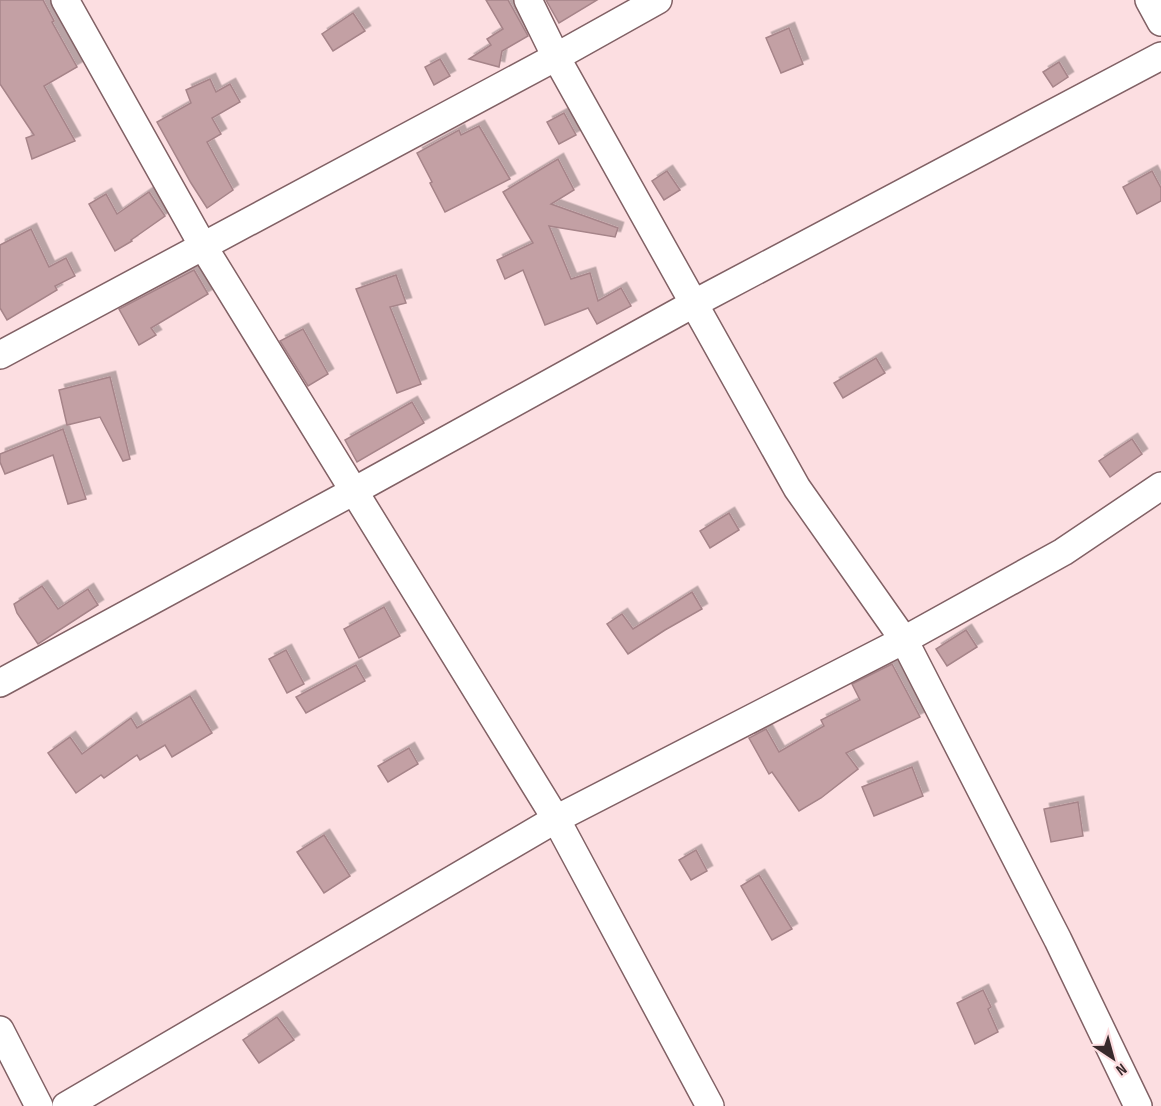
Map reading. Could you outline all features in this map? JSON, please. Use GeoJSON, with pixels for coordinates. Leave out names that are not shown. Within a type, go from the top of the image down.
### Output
{"type":"FeatureCollection","features":[{"type":"Feature","properties":{"kind":"street"},"geometry":{"type":"LineString","coordinates":[[66,0],[203,246],[556,819],[710,1106]]}},
{"type":"Feature","properties":{"kind":"street"},"geometry":{"type":"LineString","coordinates":[[528,0],[556,57],[797,488],[904,640],[1058,940],[1138,1106]]}},
{"type":"Feature","properties":{"kind":"street"},"geometry":{"type":"LineString","coordinates":[[0,355],[658,0]]}},
{"type":"Feature","properties":{"kind":"street"},"geometry":{"type":"LineString","coordinates":[[1149,0],[1161,22]]}},
{"type":"Feature","properties":{"kind":"street"},"geometry":{"type":"LineString","coordinates":[[0,682],[354,491],[693,304],[1161,56]]}},
{"type":"Feature","properties":{"kind":"street"},"geometry":{"type":"LineString","coordinates":[[66,1106],[556,819],[904,640],[1062,552],[1161,486]]}},
{"type":"Feature","properties":{"kind":"street"},"geometry":{"type":"LineString","coordinates":[[0,1030],[39,1106]]}},
{"type":"Feature","properties":{"kind":"building"},"geometry":{"type":"Polygon","coordinates":[[[0,0],[43,0],[54,21],[52,22],[77,67],[44,86],[75,141],[32,159],[26,138],[34,135],[0,84],[0,0]]]}},
{"type":"Feature","properties":{"kind":"building"},"geometry":{"type":"Polygon","coordinates":[[[486,0],[508,0],[528,36],[502,51],[499,67],[469,59],[491,45],[487,39],[503,29],[486,0]]]}},
{"type":"Feature","properties":{"kind":"building"},"geometry":{"type":"Polygon","coordinates":[[[546,0],[597,0],[559,23],[546,0]]]}},
{"type":"Feature","properties":{"kind":"building"},"geometry":{"type":"Polygon","coordinates":[[[353,13],[365,31],[333,51],[322,34],[353,13]]]}},
{"type":"Feature","properties":{"kind":"building"},"geometry":{"type":"Polygon","coordinates":[[[789,28],[803,64],[781,73],[766,38],[789,28]]]}},
{"type":"Feature","properties":{"kind":"building"},"geometry":{"type":"Polygon","coordinates":[[[440,59],[450,76],[434,85],[425,67],[440,59]]]}},
{"type":"Feature","properties":{"kind":"building"},"geometry":{"type":"Polygon","coordinates":[[[1059,62],[1068,77],[1053,87],[1043,72],[1059,62]]]}},
{"type":"Feature","properties":{"kind":"building"},"geometry":{"type":"Polygon","coordinates":[[[210,79],[216,92],[230,84],[240,102],[212,118],[221,134],[207,142],[233,190],[207,208],[157,122],[191,103],[186,90],[210,79]]]}},
{"type":"Feature","properties":{"kind":"building"},"geometry":{"type":"Polygon","coordinates":[[[564,113],[576,135],[559,144],[547,122],[564,113]]]}},
{"type":"Feature","properties":{"kind":"building"},"geometry":{"type":"Polygon","coordinates":[[[479,126],[510,179],[445,212],[417,153],[459,130],[461,135],[479,126]]]}},
{"type":"Feature","properties":{"kind":"building"},"geometry":{"type":"Polygon","coordinates":[[[558,159],[574,190],[551,204],[618,228],[615,237],[549,226],[571,279],[590,273],[598,301],[621,288],[631,306],[597,324],[588,308],[545,325],[523,270],[505,279],[497,260],[533,243],[503,192],[558,159]]]}},
{"type":"Feature","properties":{"kind":"building"},"geometry":{"type":"Polygon","coordinates":[[[667,171],[680,190],[664,200],[652,181],[667,171]]]}},
{"type":"Feature","properties":{"kind":"building"},"geometry":{"type":"Polygon","coordinates":[[[1152,171],[1161,188],[1161,201],[1137,214],[1123,187],[1152,171]]]}},
{"type":"Feature","properties":{"kind":"building"},"geometry":{"type":"Polygon","coordinates":[[[149,192],[165,216],[115,251],[89,204],[106,194],[117,214],[149,192]]]}},
{"type":"Feature","properties":{"kind":"building"},"geometry":{"type":"Polygon","coordinates":[[[31,229],[49,267],[66,258],[75,276],[55,286],[57,290],[7,320],[0,308],[0,245],[31,229]]]}},
{"type":"Feature","properties":{"kind":"building"},"geometry":{"type":"Polygon","coordinates":[[[194,270],[208,294],[151,328],[156,335],[139,345],[119,309],[194,270]]]}},
{"type":"Feature","properties":{"kind":"building"},"geometry":{"type":"Polygon","coordinates":[[[396,275],[406,303],[390,307],[421,384],[397,393],[356,289],[396,275]]]}},
{"type":"Feature","properties":{"kind":"building"},"geometry":{"type":"Polygon","coordinates":[[[303,329],[328,374],[308,386],[280,341],[303,329]]]}},
{"type":"Feature","properties":{"kind":"building"},"geometry":{"type":"Polygon","coordinates":[[[876,358],[885,373],[843,398],[834,383],[876,358]]]}},
{"type":"Feature","properties":{"kind":"building"},"geometry":{"type":"Polygon","coordinates":[[[110,377],[130,459],[123,461],[100,417],[67,425],[59,390],[110,377]]]}},
{"type":"Feature","properties":{"kind":"building"},"geometry":{"type":"Polygon","coordinates":[[[412,402],[424,423],[357,462],[345,440],[412,402]]]}},
{"type":"Feature","properties":{"kind":"building"},"geometry":{"type":"Polygon","coordinates":[[[63,429],[86,499],[68,504],[53,455],[5,474],[0,462],[0,454],[63,429]]]}},
{"type":"Feature","properties":{"kind":"building"},"geometry":{"type":"Polygon","coordinates":[[[1132,439],[1142,454],[1110,477],[1099,461],[1132,439]]]}},
{"type":"Feature","properties":{"kind":"building"},"geometry":{"type":"Polygon","coordinates":[[[729,513],[739,530],[710,548],[700,531],[729,513]]]}},
{"type":"Feature","properties":{"kind":"building"},"geometry":{"type":"Polygon","coordinates":[[[42,586],[58,609],[88,589],[98,605],[38,644],[17,613],[14,604],[42,586]]]}},
{"type":"Feature","properties":{"kind":"building"},"geometry":{"type":"Polygon","coordinates":[[[692,592],[702,609],[628,654],[607,624],[622,614],[633,629],[692,592]]]}},
{"type":"Feature","properties":{"kind":"building"},"geometry":{"type":"Polygon","coordinates":[[[384,607],[400,636],[359,658],[344,629],[384,607]]]}},
{"type":"Feature","properties":{"kind":"building"},"geometry":{"type":"Polygon","coordinates":[[[966,630],[977,647],[947,666],[936,649],[966,630]]]}},
{"type":"Feature","properties":{"kind":"building"},"geometry":{"type":"Polygon","coordinates":[[[286,650],[304,684],[287,693],[269,659],[286,650]]]}},
{"type":"Feature","properties":{"kind":"building"},"geometry":{"type":"Polygon","coordinates":[[[892,664],[920,717],[846,753],[858,769],[821,798],[799,811],[772,772],[769,774],[749,738],[766,729],[779,752],[824,726],[821,720],[860,700],[852,684],[892,664]]]}},
{"type":"Feature","properties":{"kind":"building"},"geometry":{"type":"Polygon","coordinates":[[[356,665],[365,681],[306,713],[296,697],[356,665]]]}},
{"type":"Feature","properties":{"kind":"building"},"geometry":{"type":"Polygon","coordinates":[[[190,696],[212,733],[172,757],[165,745],[140,760],[137,755],[104,778],[101,775],[76,793],[48,753],[70,737],[82,754],[131,718],[137,728],[190,696]]]}},
{"type":"Feature","properties":{"kind":"building"},"geometry":{"type":"Polygon","coordinates":[[[409,748],[418,764],[388,782],[378,766],[409,748]]]}},
{"type":"Feature","properties":{"kind":"building"},"geometry":{"type":"Polygon","coordinates":[[[912,767],[923,796],[874,816],[862,787],[912,767]]]}},
{"type":"Feature","properties":{"kind":"building"},"geometry":{"type":"Polygon","coordinates":[[[1078,802],[1083,836],[1051,842],[1044,809],[1078,802]]]}},
{"type":"Feature","properties":{"kind":"building"},"geometry":{"type":"Polygon","coordinates":[[[324,835],[350,876],[324,893],[297,852],[324,835]]]}},
{"type":"Feature","properties":{"kind":"building"},"geometry":{"type":"Polygon","coordinates":[[[696,850],[707,871],[691,880],[679,860],[696,850]]]}},
{"type":"Feature","properties":{"kind":"building"},"geometry":{"type":"Polygon","coordinates":[[[759,875],[792,929],[772,940],[741,886],[759,875]]]}},
{"type":"Feature","properties":{"kind":"building"},"geometry":{"type":"Polygon","coordinates":[[[983,990],[991,1007],[988,1009],[998,1032],[975,1044],[957,1003],[983,990]]]}},
{"type":"Feature","properties":{"kind":"building"},"geometry":{"type":"Polygon","coordinates":[[[277,1017],[294,1040],[259,1063],[243,1040],[277,1017]]]}}]}
